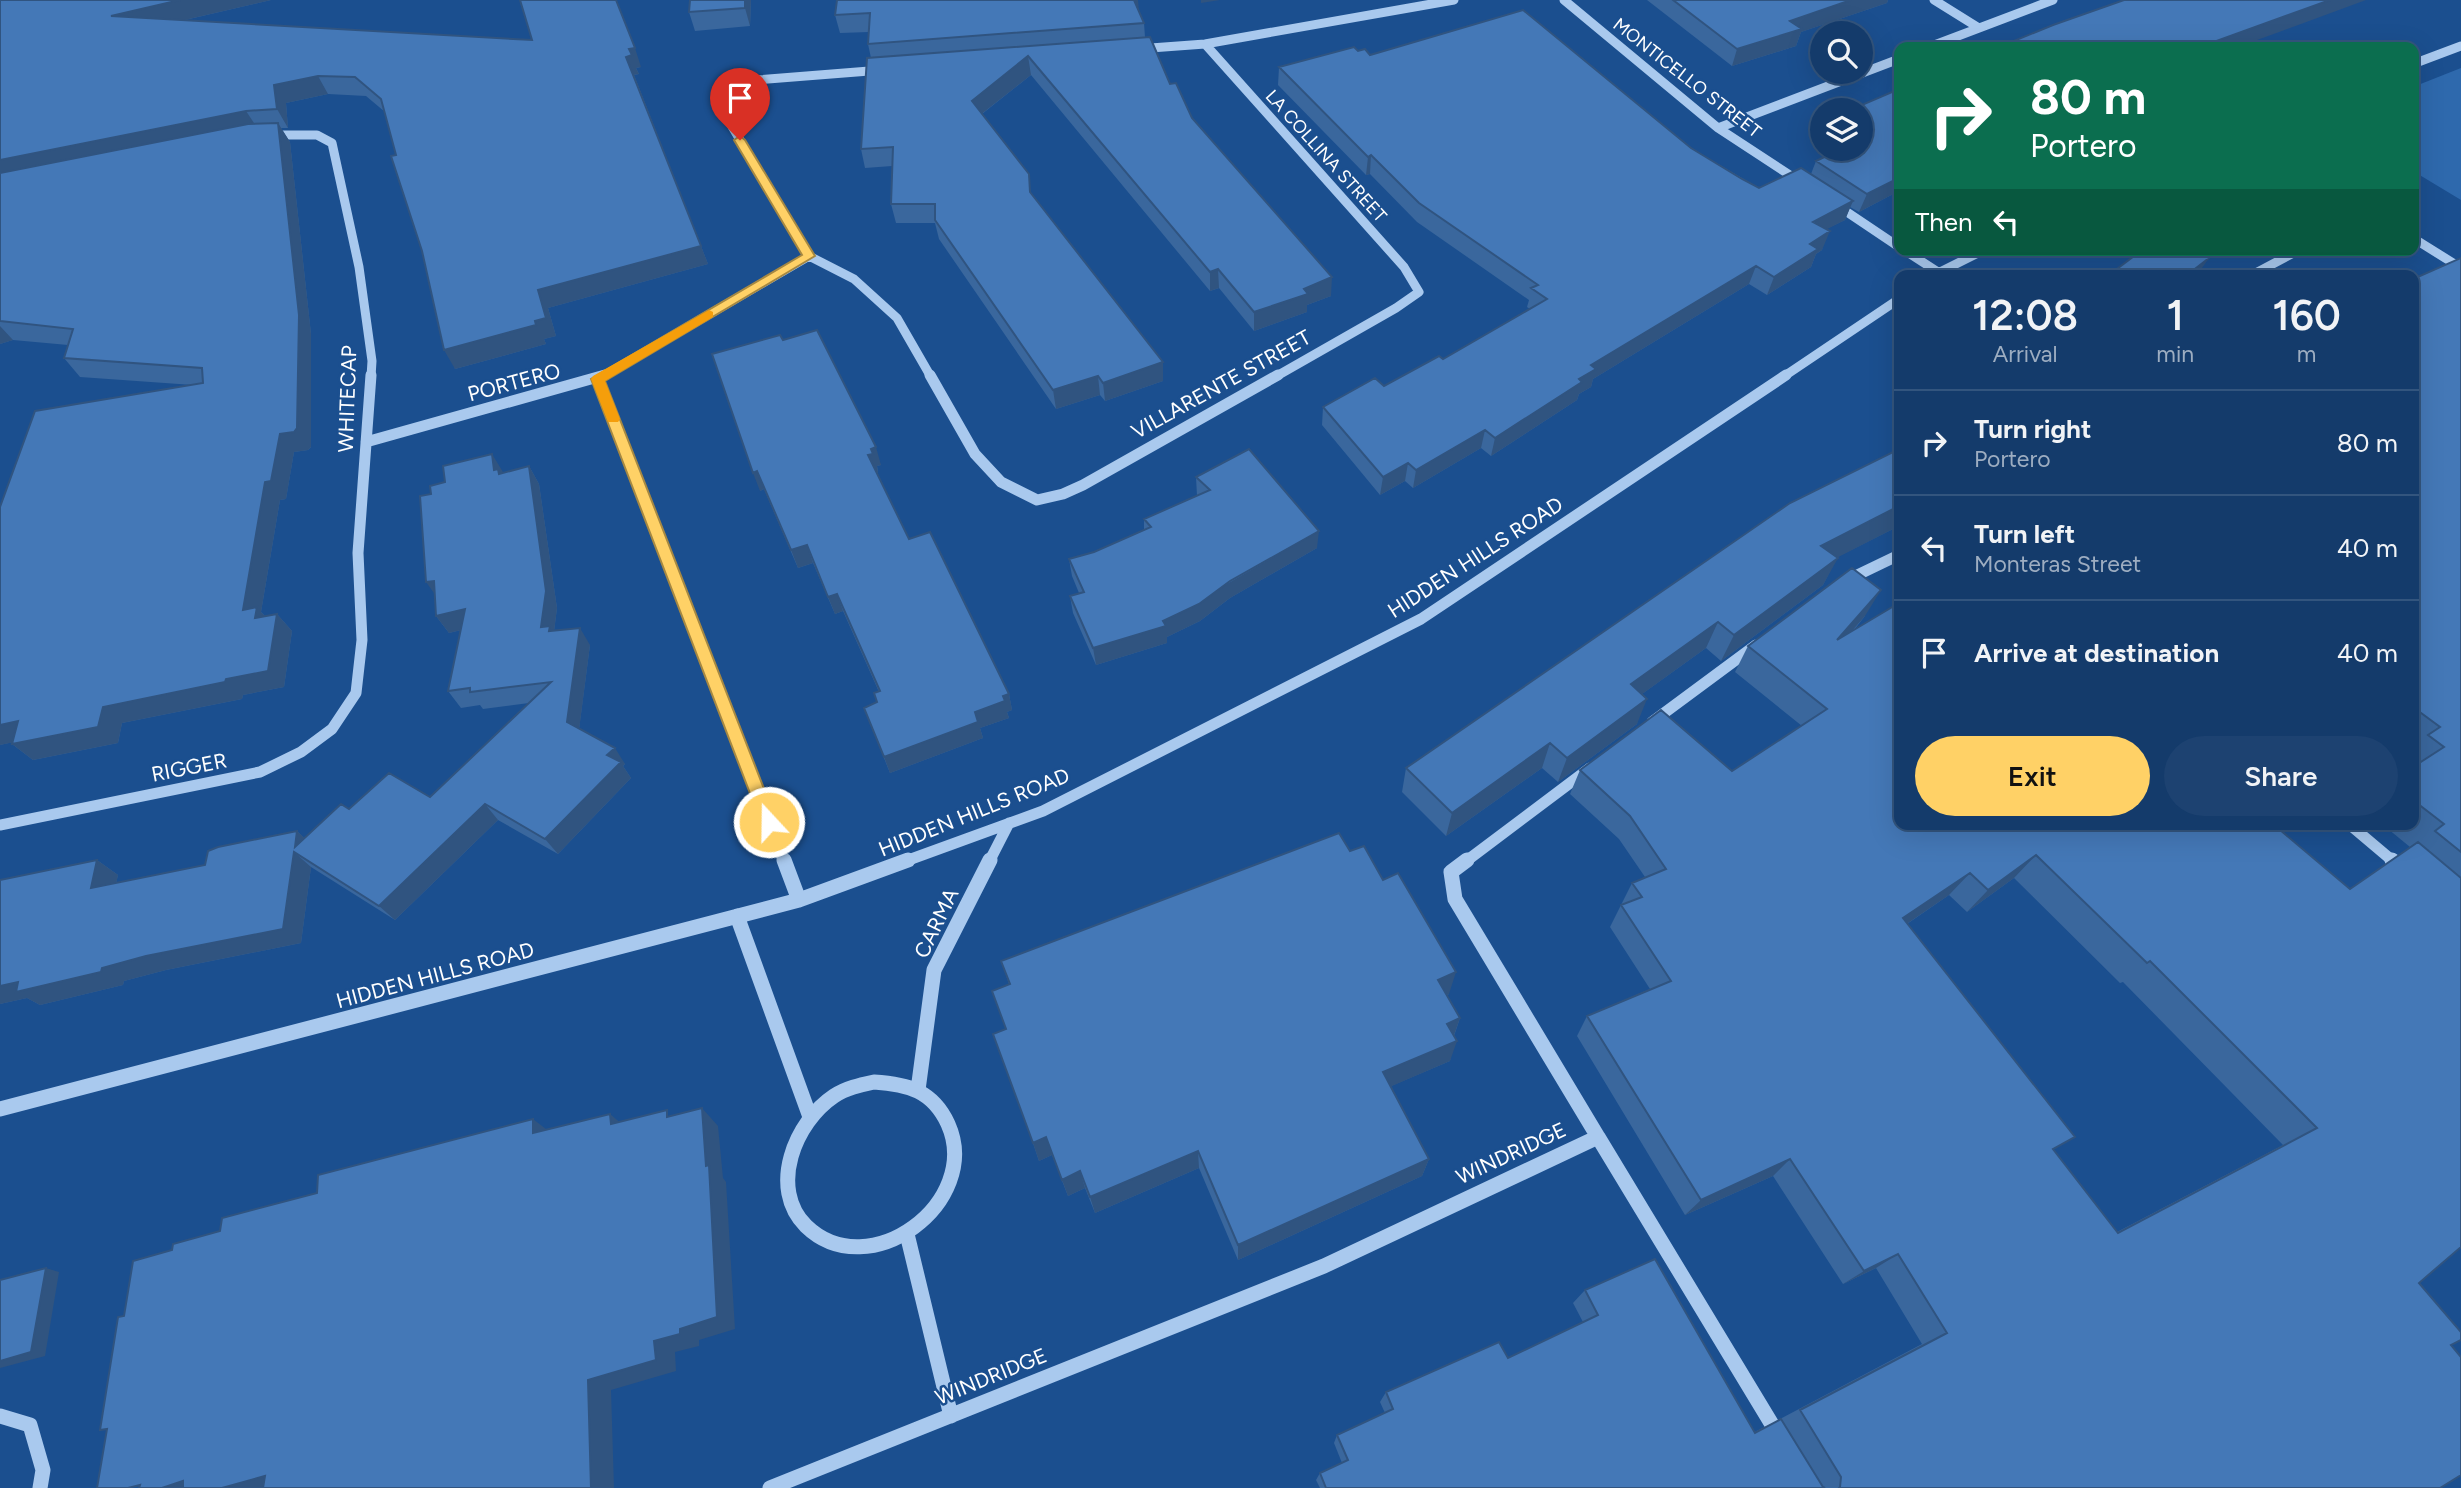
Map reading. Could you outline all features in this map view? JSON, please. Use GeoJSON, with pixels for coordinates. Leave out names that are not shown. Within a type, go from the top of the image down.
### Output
{"type":"FeatureCollection","features":[{"type":"Feature","properties":{"kind":"street"},"geometry":{"type":"LineString","coordinates":[[1122,50],[1205,44],[1454,0]]}},
{"type":"Feature","properties":{"kind":"street","name":"MONTICELLO STREET"},"geometry":{"type":"LineString","coordinates":[[1564,0],[1718,128],[1808,187]]}},
{"type":"Feature","properties":{"kind":"street"},"geometry":{"type":"LineString","coordinates":[[1934,0],[1979,28]]}},
{"type":"Feature","properties":{"kind":"street"},"geometry":{"type":"LineString","coordinates":[[1941,42],[2053,0]]}},
{"type":"Feature","properties":{"kind":"street","name":"LA COLLINA STREET"},"geometry":{"type":"LineString","coordinates":[[1205,44],[1404,267],[1419,292]]}},
{"type":"Feature","properties":{"kind":"street"},"geometry":{"type":"LineString","coordinates":[[2419,62],[2461,46]]}},
{"type":"Feature","properties":{"kind":"street"},"geometry":{"type":"LineString","coordinates":[[1718,128],[1894,61]]}},
{"type":"Feature","properties":{"kind":"street"},"geometry":{"type":"LineString","coordinates":[[809,256],[721,108],[725,92],[733,85],[754,79],[888,69]]}},
{"type":"Feature","properties":{"kind":"street","name":"WHITECAP"},"geometry":{"type":"LineString","coordinates":[[259,136],[301,133],[317,135],[332,143],[359,267],[372,361],[358,553],[362,640],[356,693]]}},
{"type":"Feature","properties":{"kind":"street"},"geometry":{"type":"LineString","coordinates":[[1831,202],[1894,244]]}},
{"type":"Feature","properties":{"kind":"street"},"geometry":{"type":"LineString","coordinates":[[2419,242],[2461,268]]}},
{"type":"Feature","properties":{"kind":"street","name":"VILLARENTE STREET"},"geometry":{"type":"LineString","coordinates":[[809,256],[855,279],[897,318],[975,454],[1001,482],[1037,500],[1063,494],[1083,485],[1384,315],[1419,292]]}},
{"type":"Feature","properties":{"kind":"street","name":"PORTERO"},"geometry":{"type":"LineString","coordinates":[[366,442],[598,379],[809,256]]}},
{"type":"Feature","properties":{"kind":"street"},"geometry":{"type":"LineString","coordinates":[[1912,256],[1931,270]]}},
{"type":"Feature","properties":{"kind":"street"},"geometry":{"type":"LineString","coordinates":[[1944,270],[1972,256]]}},
{"type":"Feature","properties":{"kind":"street"},"geometry":{"type":"LineString","coordinates":[[2261,270],[2287,256]]}},
{"type":"Feature","properties":{"kind":"street","name":"HIDDEN HILLS ROAD"},"geometry":{"type":"LineString","coordinates":[[0,1109],[799,900],[1043,811],[1421,619],[1894,302]]}},
{"type":"Feature","properties":{"kind":"street"},"geometry":{"type":"LineString","coordinates":[[598,379],[799,900]]}},
{"type":"Feature","properties":{"kind":"street"},"geometry":{"type":"LineString","coordinates":[[1834,587],[1894,557]]}},
{"type":"Feature","properties":{"kind":"street"},"geometry":{"type":"LineString","coordinates":[[1637,734],[1768,636]]}},
{"type":"Feature","properties":{"kind":"street","name":"RIGGER"},"geometry":{"type":"LineString","coordinates":[[0,825],[260,772],[301,752],[332,729],[356,693]]}},
{"type":"Feature","properties":{"kind":"street","name":"WINDRIDGE"},"geometry":{"type":"LineString","coordinates":[[770,1488],[1325,1266],[1598,1137],[1455,899],[1451,872],[1604,758]]}},
{"type":"Feature","properties":{"kind":"street","name":"CARMA"},"geometry":{"type":"LineString","coordinates":[[918,1090],[934,970],[1009,823]]}},
{"type":"Feature","properties":{"kind":"street"},"geometry":{"type":"LineString","coordinates":[[2356,830],[2410,875]]}},
{"type":"Feature","properties":{"kind":"street"},"geometry":{"type":"LineString","coordinates":[[737,916],[810,1117]]}},
{"type":"Feature","properties":{"kind":"street"},"geometry":{"type":"LineString","coordinates":[[874,1082],[898,1084],[918,1090],[937,1104],[949,1123],[954,1146],[953,1171],[944,1194],[928,1217],[907,1234],[879,1245],[849,1247],[822,1238],[802,1222],[790,1198],[787,1170],[794,1142],[810,1117],[829,1099],[850,1088],[874,1082]]}},
{"type":"Feature","properties":{"kind":"street"},"geometry":{"type":"LineString","coordinates":[[1598,1137],[1789,1453]]}},
{"type":"Feature","properties":{"kind":"street"},"geometry":{"type":"LineString","coordinates":[[907,1234],[951,1416]]}},
{"type":"Feature","properties":{"kind":"street"},"geometry":{"type":"LineString","coordinates":[[0,1416],[30,1425],[43,1470],[40,1488]]}},
{"type":"Feature","properties":{"kind":"shaded area"},"geometry":{"type":"Polygon","coordinates":[[[2461,68],[2461,200],[2419,175],[2419,85],[2461,68]]]}},
{"type":"Feature","properties":{"kind":"building"},"geometry":{"type":"Polygon","coordinates":[[[0,0],[180,0],[111,16],[532,40],[520,0],[616,0],[635,48],[629,49],[632,55],[626,57],[701,246],[538,290],[546,318],[535,321],[536,325],[444,350],[422,251],[391,156],[396,155],[381,99],[355,77],[318,76],[274,85],[277,109],[246,111],[0,160],[0,0]]]}},
{"type":"Feature","properties":{"kind":"building"},"geometry":{"type":"Polygon","coordinates":[[[690,0],[745,0],[745,8],[689,12],[690,0]]]}},
{"type":"Feature","properties":{"kind":"building"},"geometry":{"type":"Polygon","coordinates":[[[837,0],[1134,0],[1144,23],[868,44],[870,13],[835,15],[837,0]]]}},
{"type":"Feature","properties":{"kind":"building"},"geometry":{"type":"Polygon","coordinates":[[[1673,0],[1851,0],[1790,21],[1802,29],[1737,49],[1673,0]]]}},
{"type":"Feature","properties":{"kind":"building"},"geometry":{"type":"Polygon","coordinates":[[[2124,0],[2330,0],[2214,42],[2011,42],[2124,0]]]}},
{"type":"Feature","properties":{"kind":"building"},"geometry":{"type":"Polygon","coordinates":[[[1523,10],[1691,148],[1742,179],[1759,188],[1801,168],[1853,201],[1813,222],[1830,231],[1810,244],[1818,249],[1774,277],[1756,266],[1591,365],[1596,369],[1579,379],[1582,382],[1495,438],[1485,430],[1416,470],[1408,463],[1383,477],[1323,407],[1375,378],[1384,386],[1439,356],[1443,359],[1547,299],[1531,288],[1538,285],[1419,203],[1371,155],[1368,157],[1279,67],[1354,47],[1358,51],[1365,49],[1370,55],[1523,10]]]}},
{"type":"Feature","properties":{"kind":"building"},"geometry":{"type":"Polygon","coordinates":[[[1150,37],[1170,84],[1176,83],[1192,118],[1332,277],[1304,289],[1308,294],[1254,312],[1218,269],[1210,272],[1028,56],[972,101],[1029,174],[1030,192],[1163,362],[1103,383],[1098,376],[1053,390],[935,220],[935,204],[891,204],[893,147],[861,149],[867,58],[1150,37]]]}},
{"type":"Feature","properties":{"kind":"building"},"geometry":{"type":"Polygon","coordinates":[[[1894,91],[1894,180],[1867,194],[1816,161],[1873,161],[1873,100],[1894,91]]]}},
{"type":"Feature","properties":{"kind":"building"},"geometry":{"type":"Polygon","coordinates":[[[278,123],[299,315],[297,428],[294,432],[280,434],[271,481],[265,482],[243,610],[257,607],[255,618],[277,614],[268,671],[103,707],[98,727],[12,744],[18,721],[0,725],[0,507],[35,411],[203,383],[202,368],[64,358],[73,329],[0,321],[0,173],[248,124],[278,123]]]}},
{"type":"Feature","properties":{"kind":"building"},"geometry":{"type":"Polygon","coordinates":[[[2134,256],[2209,258],[2193,270],[2116,270],[2134,256]]]}},
{"type":"Feature","properties":{"kind":"building"},"geometry":{"type":"Polygon","coordinates":[[[2461,258],[2461,852],[2435,831],[2444,824],[2419,805],[2419,763],[2444,747],[2428,735],[2440,727],[2419,711],[2419,276],[2461,258]]]}},
{"type":"Feature","properties":{"kind":"building"},"geometry":{"type":"Polygon","coordinates":[[[817,330],[876,447],[871,449],[873,454],[868,455],[909,539],[930,532],[1009,694],[1003,696],[1005,701],[975,712],[978,722],[884,757],[864,708],[877,702],[874,693],[880,691],[837,594],[828,597],[807,545],[791,550],[757,471],[753,473],[712,354],[780,335],[783,340],[817,330]]]}},
{"type":"Feature","properties":{"kind":"building"},"geometry":{"type":"Polygon","coordinates":[[[1249,449],[1319,531],[1230,581],[1199,604],[1163,621],[1166,626],[1093,648],[1070,596],[1084,592],[1069,559],[1094,552],[1151,527],[1144,519],[1210,490],[1196,477],[1249,449]]]}},
{"type":"Feature","properties":{"kind":"building"},"geometry":{"type":"Polygon","coordinates":[[[1894,451],[1894,509],[1821,546],[1838,558],[1734,635],[1718,622],[1631,684],[1647,699],[1567,758],[1550,743],[1452,813],[1406,768],[1790,503],[1894,451]]]}},
{"type":"Feature","properties":{"kind":"building"},"geometry":{"type":"Polygon","coordinates":[[[492,454],[494,470],[498,469],[499,474],[529,466],[546,591],[541,627],[550,626],[549,631],[580,628],[567,722],[615,748],[607,755],[621,762],[545,839],[485,804],[379,906],[294,852],[283,929],[146,956],[102,968],[101,972],[16,992],[18,982],[0,986],[0,880],[97,860],[91,888],[205,865],[208,851],[218,847],[297,831],[295,847],[341,804],[349,809],[389,773],[430,797],[551,682],[470,692],[470,688],[448,691],[465,609],[436,616],[434,581],[426,582],[420,496],[431,494],[430,486],[445,482],[443,466],[492,454]]]}},
{"type":"Feature","properties":{"kind":"building"},"geometry":{"type":"Polygon","coordinates":[[[1852,568],[1881,590],[1837,640],[1894,606],[1894,830],[2280,830],[2350,889],[2418,842],[2461,878],[2461,1247],[2419,1283],[2461,1332],[2461,1340],[2451,1345],[2461,1357],[2461,1475],[2440,1488],[1839,1488],[1841,1477],[1800,1410],[1947,1333],[1898,1254],[1864,1271],[1790,1159],[1701,1200],[1587,1016],[1671,981],[1621,905],[1642,897],[1632,883],[1666,869],[1630,816],[1580,770],[1661,710],[1732,771],[1827,709],[1748,646],[1852,568]],[[2036,855],[1988,890],[1970,873],[1903,918],[2075,1137],[2053,1149],[2118,1233],[2317,1128],[2150,961],[2147,963],[2036,855]]]}},
{"type":"Feature","properties":{"kind":"building"},"geometry":{"type":"Polygon","coordinates":[[[1339,833],[1350,851],[1364,846],[1383,880],[1398,873],[1456,972],[1438,980],[1460,1018],[1447,1024],[1457,1041],[1383,1072],[1429,1159],[1238,1245],[1198,1151],[1090,1197],[1080,1171],[1062,1180],[1046,1137],[1033,1143],[993,1034],[1006,1029],[992,991],[1010,984],[1001,961],[1339,833]]]}},
{"type":"Feature","properties":{"kind":"building"},"geometry":{"type":"Polygon","coordinates":[[[702,1108],[706,1166],[709,1165],[717,1317],[680,1329],[680,1334],[654,1341],[656,1360],[588,1380],[591,1488],[263,1488],[265,1476],[222,1488],[183,1488],[183,1481],[162,1488],[139,1488],[140,1485],[128,1488],[97,1488],[107,1429],[100,1430],[118,1317],[124,1316],[133,1261],[172,1250],[173,1244],[220,1231],[222,1218],[317,1193],[318,1175],[533,1119],[533,1133],[610,1114],[611,1124],[667,1110],[667,1117],[702,1108]]]}},
{"type":"Feature","properties":{"kind":"building"},"geometry":{"type":"Polygon","coordinates":[[[1655,1259],[1755,1433],[1781,1419],[1825,1488],[1326,1488],[1320,1473],[1348,1460],[1337,1435],[1393,1409],[1386,1392],[1499,1342],[1508,1358],[1598,1315],[1585,1290],[1655,1259]]]}},
{"type":"Feature","properties":{"kind":"building"},"geometry":{"type":"Polygon","coordinates":[[[46,1268],[31,1352],[0,1361],[0,1280],[46,1268]]]}},
{"type":"Feature","properties":{"kind":"slow traffic"},"geometry":{"type":"LineString","coordinates":[[613,419],[598,379],[709,315]]}},
{"type":"Feature","properties":{"kind":"route"},"geometry":{"type":"LineString","coordinates":[[740,140],[809,256],[598,379],[769,822]]}}]}
